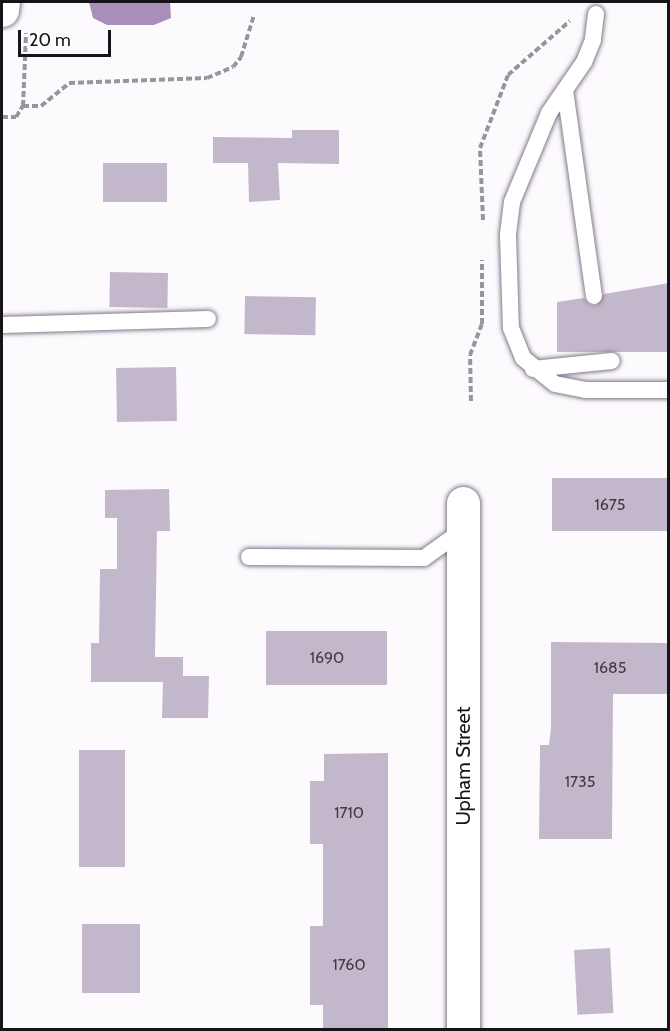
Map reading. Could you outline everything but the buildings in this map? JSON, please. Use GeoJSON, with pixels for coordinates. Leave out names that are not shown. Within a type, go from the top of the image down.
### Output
{"type":"FeatureCollection","features":[{"type":"Feature","properties":{"kind":"street"},"geometry":{"type":"LineString","coordinates":[[3,2],[14,17]]}},
{"type":"Feature","properties":{"kind":"street","name":"Upham Street"},"geometry":{"type":"LineString","coordinates":[[463,516],[463,1029]]}},
{"type":"Feature","properties":{"kind":"lane"},"geometry":{"type":"LineString","coordinates":[[596,14],[589,51],[536,139],[518,184],[508,222],[511,328],[519,350],[533,369],[544,378],[570,388],[669,390]]}},
{"type":"Feature","properties":{"kind":"lane"},"geometry":{"type":"LineString","coordinates":[[565,90],[594,296]]}},
{"type":"Feature","properties":{"kind":"lane"},"geometry":{"type":"LineString","coordinates":[[2,325],[208,319]]}},
{"type":"Feature","properties":{"kind":"lane"},"geometry":{"type":"LineString","coordinates":[[533,369],[612,361]]}},
{"type":"Feature","properties":{"kind":"lane"},"geometry":{"type":"LineString","coordinates":[[249,557],[423,558],[463,516]]}},
{"type":"Feature","properties":{"kind":"path"},"geometry":{"type":"LineString","coordinates":[[23,106],[41,106],[69,83],[207,78],[233,67],[241,57],[254,15]]}},
{"type":"Feature","properties":{"kind":"path"},"geometry":{"type":"LineString","coordinates":[[2,117],[16,117],[23,106],[14,17]]}},
{"type":"Feature","properties":{"kind":"shaded area"},"geometry":{"type":"Polygon","coordinates":[[[89,2],[170,2],[171,18],[154,25],[107,25],[93,18],[89,2]]]}}]}
